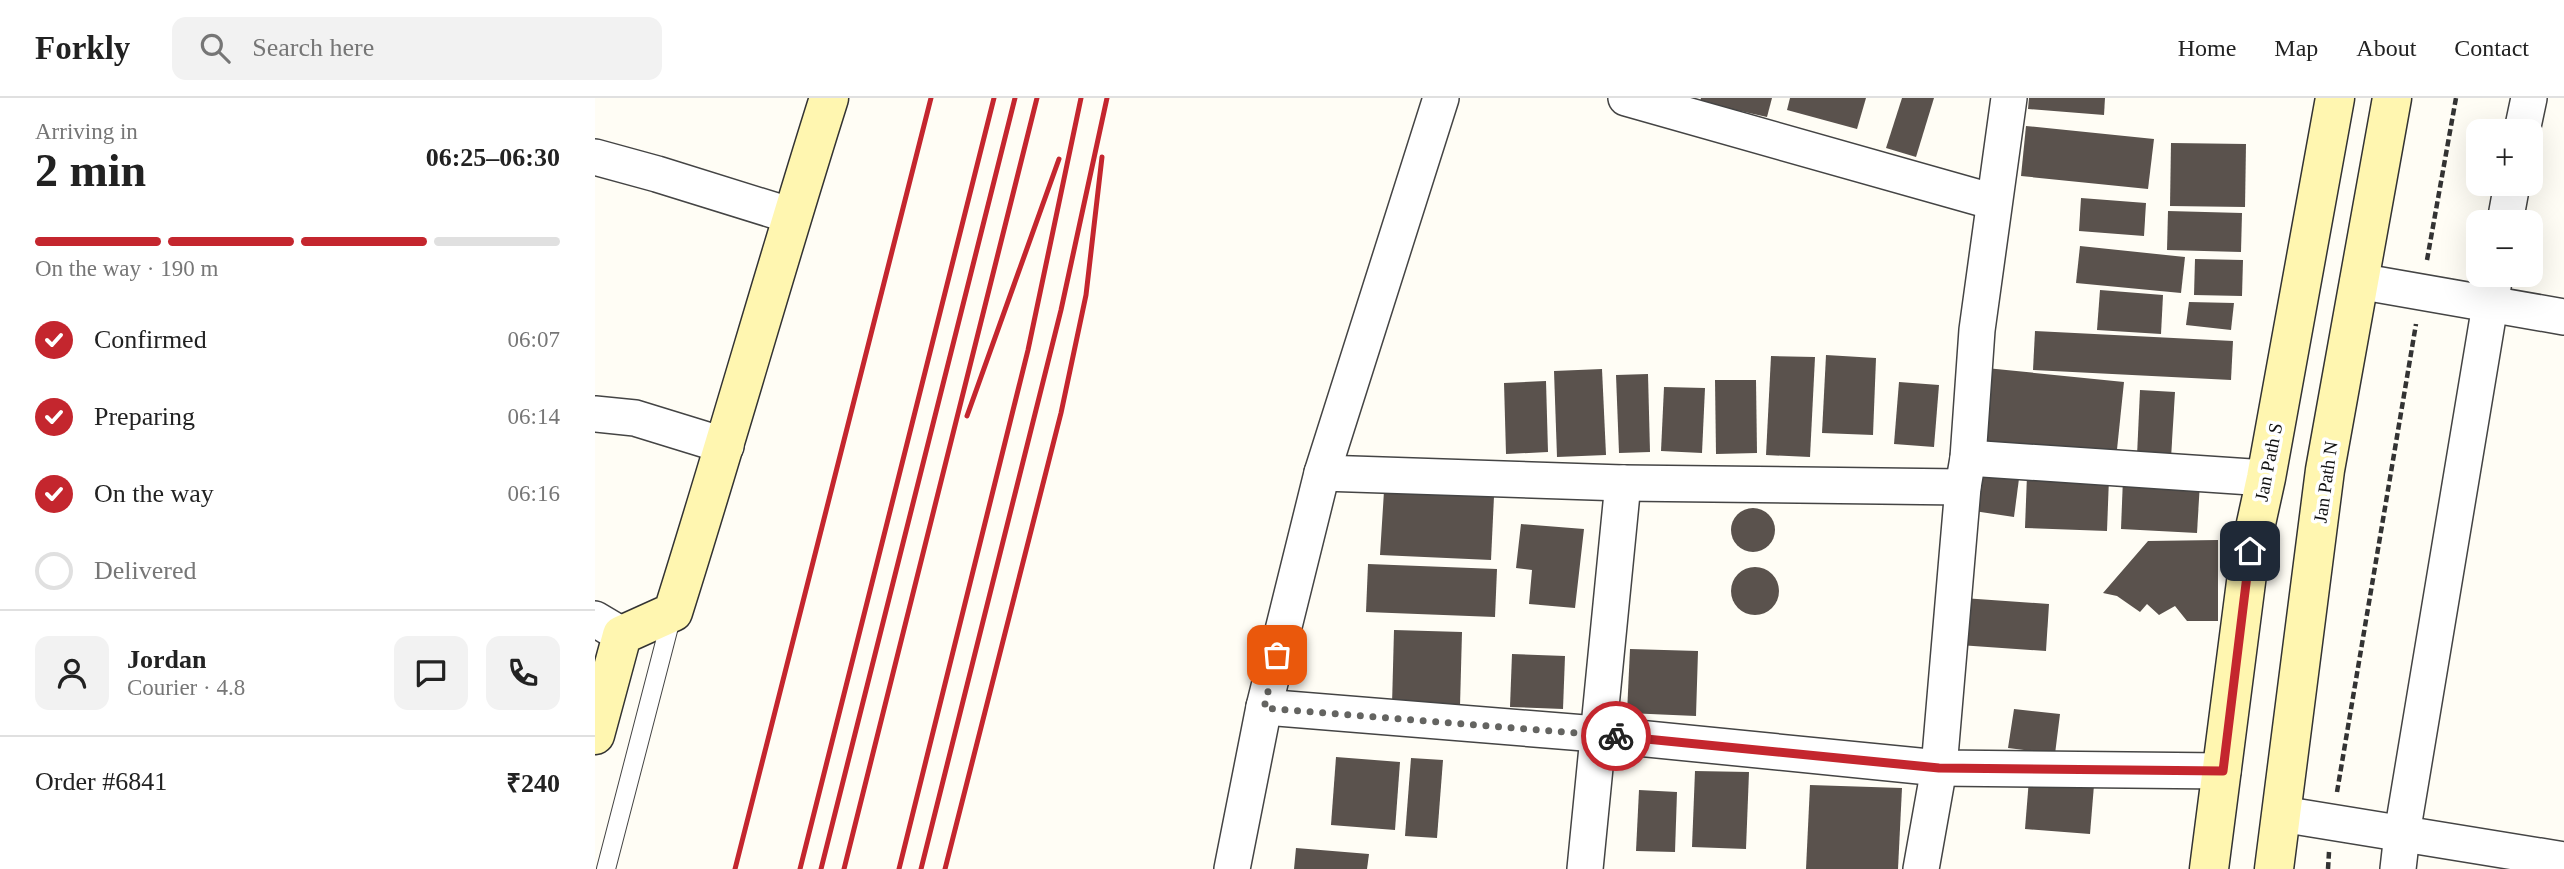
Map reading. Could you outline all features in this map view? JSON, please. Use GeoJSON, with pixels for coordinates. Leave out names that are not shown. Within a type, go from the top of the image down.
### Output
{"type":"FeatureCollection","features":[{"type":"Feature","properties":{"kind":"main road"},"geometry":{"type":"LineString","coordinates":[[595,735],[609,627],[673,612],[726,446],[829,98]]}},
{"type":"Feature","properties":{"kind":"main road","name":"Jan Path S"},"geometry":{"type":"LineString","coordinates":[[2209,869],[2250,551],[2266,478],[2335,98]]}},
{"type":"Feature","properties":{"kind":"main road","name":"Jan Path N"},"geometry":{"type":"LineString","coordinates":[[2274,869],[2325,470],[2392,98]]}},
{"type":"Feature","properties":{"kind":"street"},"geometry":{"type":"LineString","coordinates":[[1232,869],[1264,708],[1322,472],[1441,98]]}},
{"type":"Feature","properties":{"kind":"street"},"geometry":{"type":"LineString","coordinates":[[1626,98],[1994,202]]}},
{"type":"Feature","properties":{"kind":"street"},"geometry":{"type":"LineString","coordinates":[[1920,869],[1939,768],[1977,330],[2009,98]]}},
{"type":"Feature","properties":{"kind":"street"},"geometry":{"type":"LineString","coordinates":[[2525,119],[2529,98]]}},
{"type":"Feature","properties":{"kind":"street"},"geometry":{"type":"LineString","coordinates":[[595,158],[657,174],[792,216]]}},
{"type":"Feature","properties":{"kind":"street"},"geometry":{"type":"LineString","coordinates":[[2358,281],[2421,292],[2492,289],[2564,317]]}},
{"type":"Feature","properties":{"kind":"street"},"geometry":{"type":"LineString","coordinates":[[2398,869],[2492,289]]}},
{"type":"Feature","properties":{"kind":"street"},"geometry":{"type":"LineString","coordinates":[[595,414],[635,418],[726,446]]}},
{"type":"Feature","properties":{"kind":"street"},"geometry":{"type":"LineString","coordinates":[[1322,472],[1623,483],[1966,473],[2266,478]]}},
{"type":"Feature","properties":{"kind":"street"},"geometry":{"type":"LineString","coordinates":[[1585,869],[1623,483]]}},
{"type":"Feature","properties":{"kind":"street"},"geometry":{"type":"LineString","coordinates":[[1264,708],[1597,734],[1939,768],[2223,771]]}},
{"type":"Feature","properties":{"kind":"street"},"geometry":{"type":"LineString","coordinates":[[2281,814],[2564,860]]}},
{"type":"Feature","properties":{"kind":"lane"},"geometry":{"type":"LineString","coordinates":[[606,869],[673,612]]}},
{"type":"Feature","properties":{"kind":"path"},"geometry":{"type":"LineString","coordinates":[[2327,869],[2340,764],[2456,98]]}},
{"type":"Feature","properties":{"kind":"building"},"geometry":{"type":"Polygon","coordinates":[[[1701,98],[1772,98],[1767,117],[1700,102],[1701,98]]]}},
{"type":"Feature","properties":{"kind":"building"},"geometry":{"type":"Polygon","coordinates":[[[1790,98],[1866,98],[1857,129],[1787,110],[1790,98]]]}},
{"type":"Feature","properties":{"kind":"building"},"geometry":{"type":"Polygon","coordinates":[[[1902,98],[1934,98],[1916,157],[1886,148],[1902,98]]]}},
{"type":"Feature","properties":{"kind":"building"},"geometry":{"type":"Polygon","coordinates":[[[2029,98],[2105,98],[2104,115],[2028,109],[2029,98]]]}},
{"type":"Feature","properties":{"kind":"building"},"geometry":{"type":"Polygon","coordinates":[[[2026,126],[2154,139],[2148,189],[2021,176],[2026,126]]]}},
{"type":"Feature","properties":{"kind":"building"},"geometry":{"type":"Polygon","coordinates":[[[2171,143],[2246,144],[2245,207],[2170,206],[2171,143]]]}},
{"type":"Feature","properties":{"kind":"building"},"geometry":{"type":"Polygon","coordinates":[[[2081,198],[2146,203],[2144,236],[2079,231],[2081,198]]]}},
{"type":"Feature","properties":{"kind":"building"},"geometry":{"type":"Polygon","coordinates":[[[2168,211],[2242,213],[2241,252],[2167,250],[2168,211]]]}},
{"type":"Feature","properties":{"kind":"building"},"geometry":{"type":"Polygon","coordinates":[[[2080,246],[2185,257],[2181,293],[2076,283],[2080,246]]]}},
{"type":"Feature","properties":{"kind":"building"},"geometry":{"type":"Polygon","coordinates":[[[2195,259],[2243,260],[2242,296],[2194,295],[2195,259]]]}},
{"type":"Feature","properties":{"kind":"building"},"geometry":{"type":"Polygon","coordinates":[[[2100,290],[2163,295],[2161,334],[2097,330],[2100,290]]]}},
{"type":"Feature","properties":{"kind":"building"},"geometry":{"type":"Polygon","coordinates":[[[2189,302],[2234,303],[2231,330],[2186,325],[2189,302]]]}},
{"type":"Feature","properties":{"kind":"building"},"geometry":{"type":"Polygon","coordinates":[[[2035,331],[2233,341],[2231,380],[2033,370],[2035,331]]]}},
{"type":"Feature","properties":{"kind":"building"},"geometry":{"type":"Polygon","coordinates":[[[1826,355],[1876,358],[1873,435],[1822,433],[1826,355]]]}},
{"type":"Feature","properties":{"kind":"building"},"geometry":{"type":"Polygon","coordinates":[[[1771,356],[1815,357],[1810,457],[1766,455],[1771,356]]]}},
{"type":"Feature","properties":{"kind":"building"},"geometry":{"type":"Polygon","coordinates":[[[1986,368],[2124,382],[2116,459],[1978,445],[1986,368]]]}},
{"type":"Feature","properties":{"kind":"building"},"geometry":{"type":"Polygon","coordinates":[[[1602,369],[1606,455],[1557,457],[1554,371],[1602,369]]]}},
{"type":"Feature","properties":{"kind":"building"},"geometry":{"type":"Polygon","coordinates":[[[1648,374],[1650,452],[1619,453],[1616,375],[1648,374]]]}},
{"type":"Feature","properties":{"kind":"building"},"geometry":{"type":"Polygon","coordinates":[[[1715,380],[1756,380],[1757,453],[1716,454],[1715,380]]]}},
{"type":"Feature","properties":{"kind":"building"},"geometry":{"type":"Polygon","coordinates":[[[1546,381],[1548,452],[1506,454],[1504,383],[1546,381]]]}},
{"type":"Feature","properties":{"kind":"building"},"geometry":{"type":"Polygon","coordinates":[[[1899,382],[1939,385],[1934,447],[1894,444],[1899,382]]]}},
{"type":"Feature","properties":{"kind":"building"},"geometry":{"type":"Polygon","coordinates":[[[1664,387],[1705,388],[1702,453],[1661,451],[1664,387]]]}},
{"type":"Feature","properties":{"kind":"building"},"geometry":{"type":"Polygon","coordinates":[[[2140,390],[2175,392],[2171,458],[2137,456],[2140,390]]]}},
{"type":"Feature","properties":{"kind":"building"},"geometry":{"type":"Polygon","coordinates":[[[1980,465],[2020,471],[2014,517],[1974,511],[1980,465]]]}},
{"type":"Feature","properties":{"kind":"building"},"geometry":{"type":"Polygon","coordinates":[[[2027,475],[2109,478],[2107,531],[2025,528],[2027,475]]]}},
{"type":"Feature","properties":{"kind":"building"},"geometry":{"type":"Polygon","coordinates":[[[2123,478],[2200,482],[2197,533],[2121,529],[2123,478]]]}},
{"type":"Feature","properties":{"kind":"building"},"geometry":{"type":"Polygon","coordinates":[[[1384,491],[1494,496],[1491,560],[1380,555],[1384,491]]]}},
{"type":"Feature","properties":{"kind":"building"},"geometry":{"type":"Polygon","coordinates":[[[1753,508],[1762,509],[1769,514],[1774,521],[1774,539],[1769,546],[1762,551],[1753,552],[1744,551],[1737,546],[1732,539],[1731,530],[1732,521],[1737,514],[1744,509],[1753,508]]]}},
{"type":"Feature","properties":{"kind":"building"},"geometry":{"type":"Polygon","coordinates":[[[1521,524],[1584,529],[1575,608],[1529,604],[1532,570],[1516,568],[1521,524]]]}},
{"type":"Feature","properties":{"kind":"building"},"geometry":{"type":"Polygon","coordinates":[[[2218,540],[2218,621],[2187,621],[2175,606],[2159,615],[2147,604],[2140,612],[2117,596],[2103,593],[2148,541],[2218,540]]]}},
{"type":"Feature","properties":{"kind":"building"},"geometry":{"type":"Polygon","coordinates":[[[1368,564],[1497,569],[1495,617],[1366,612],[1368,564]]]}},
{"type":"Feature","properties":{"kind":"building"},"geometry":{"type":"Polygon","coordinates":[[[1755,567],[1764,568],[1772,574],[1778,582],[1778,600],[1772,608],[1764,614],[1755,615],[1746,614],[1738,608],[1732,600],[1731,591],[1732,582],[1738,574],[1746,568],[1755,567]]]}},
{"type":"Feature","properties":{"kind":"building"},"geometry":{"type":"Polygon","coordinates":[[[1963,598],[2049,604],[2046,651],[1959,645],[1963,598]]]}},
{"type":"Feature","properties":{"kind":"building"},"geometry":{"type":"Polygon","coordinates":[[[1394,630],[1462,632],[1460,706],[1392,705],[1394,630]]]}},
{"type":"Feature","properties":{"kind":"building"},"geometry":{"type":"Polygon","coordinates":[[[1630,649],[1698,651],[1696,716],[1627,713],[1630,649]]]}},
{"type":"Feature","properties":{"kind":"building"},"geometry":{"type":"Polygon","coordinates":[[[1512,654],[1565,656],[1563,709],[1510,707],[1512,654]]]}},
{"type":"Feature","properties":{"kind":"building"},"geometry":{"type":"Polygon","coordinates":[[[2014,709],[2060,714],[2055,754],[2008,748],[2014,709]]]}},
{"type":"Feature","properties":{"kind":"building"},"geometry":{"type":"Polygon","coordinates":[[[1336,757],[1400,762],[1395,830],[1331,825],[1336,757]]]}},
{"type":"Feature","properties":{"kind":"building"},"geometry":{"type":"Polygon","coordinates":[[[1411,758],[1443,760],[1437,838],[1405,836],[1411,758]]]}},
{"type":"Feature","properties":{"kind":"building"},"geometry":{"type":"Polygon","coordinates":[[[1695,771],[1749,772],[1746,849],[1692,847],[1695,771]]]}},
{"type":"Feature","properties":{"kind":"building"},"geometry":{"type":"Polygon","coordinates":[[[2029,779],[2094,785],[2090,834],[2025,829],[2029,779]]]}},
{"type":"Feature","properties":{"kind":"building"},"geometry":{"type":"Polygon","coordinates":[[[1810,785],[1902,788],[1898,869],[1806,869],[1810,785]]]}},
{"type":"Feature","properties":{"kind":"building"},"geometry":{"type":"Polygon","coordinates":[[[1639,790],[1677,792],[1675,852],[1636,851],[1639,790]]]}},
{"type":"Feature","properties":{"kind":"building"},"geometry":{"type":"Polygon","coordinates":[[[1296,848],[1369,854],[1367,869],[1294,869],[1296,848]]]}},
{"type":"Feature","properties":{"kind":"railway"},"geometry":{"type":"LineString","coordinates":[[735,869],[931,98]]}},
{"type":"Feature","properties":{"kind":"railway"},"geometry":{"type":"LineString","coordinates":[[800,869],[994,98]]}},
{"type":"Feature","properties":{"kind":"railway"},"geometry":{"type":"LineString","coordinates":[[821,869],[1015,98]]}},
{"type":"Feature","properties":{"kind":"railway"},"geometry":{"type":"LineString","coordinates":[[844,869],[1037,98]]}},
{"type":"Feature","properties":{"kind":"railway"},"geometry":{"type":"LineString","coordinates":[[899,869],[1028,350],[1081,98]]}},
{"type":"Feature","properties":{"kind":"railway"},"geometry":{"type":"LineString","coordinates":[[921,869],[1061,310],[1107,98]]}},
{"type":"Feature","properties":{"kind":"railway"},"geometry":{"type":"LineString","coordinates":[[945,869],[1061,413],[1086,295],[1102,157]]}},
{"type":"Feature","properties":{"kind":"railway"},"geometry":{"type":"LineString","coordinates":[[967,416],[1059,159]]}},
{"type":"Feature","properties":{"kind":"way so far"},"geometry":{"type":"LineString","coordinates":[[1277,655],[1264,708],[1616,736]]}},
{"type":"Feature","properties":{"kind":"route"},"geometry":{"type":"LineString","coordinates":[[1616,736],[1939,768],[2223,771],[2250,551]]}}]}
